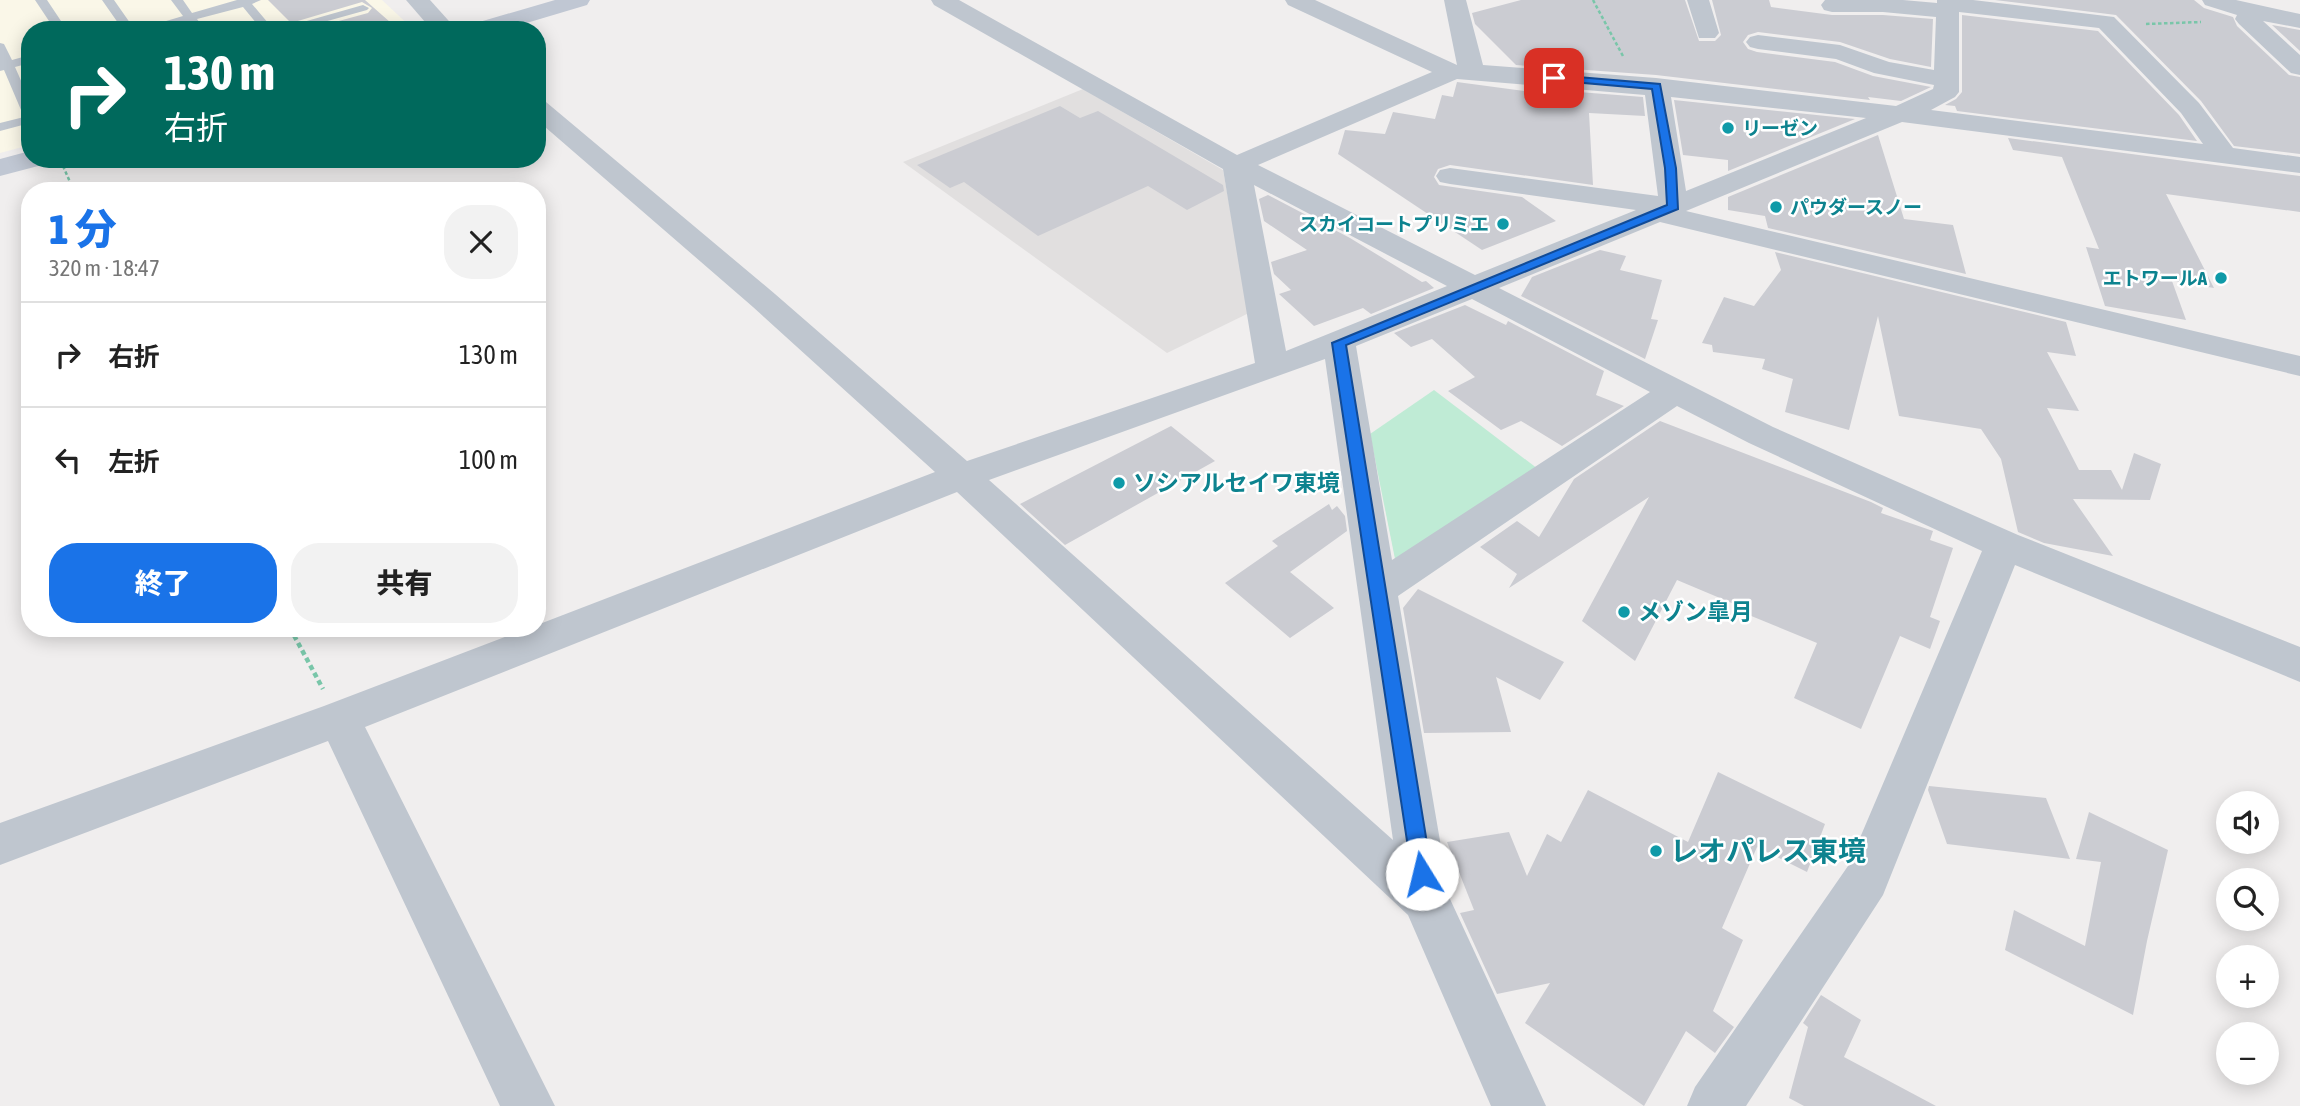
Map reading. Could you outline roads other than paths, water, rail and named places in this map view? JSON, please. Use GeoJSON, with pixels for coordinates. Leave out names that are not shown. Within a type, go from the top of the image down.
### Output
{"type":"FeatureCollection","features":[{"type":"Feature","properties":{"kind":"main road"},"geometry":{"type":"LineString","coordinates":[[508,21],[579,0]]}},
{"type":"Feature","properties":{"kind":"main road"},"geometry":{"type":"LineString","coordinates":[[0,168],[21,162]]}},
{"type":"Feature","properties":{"kind":"street"},"geometry":{"type":"LineString","coordinates":[[417,0],[437,21]]}},
{"type":"Feature","properties":{"kind":"street"},"geometry":{"type":"LineString","coordinates":[[942,0],[1236,165],[1761,435],[2004,545],[2300,665]]}},
{"type":"Feature","properties":{"kind":"street"},"geometry":{"type":"LineString","coordinates":[[1296,0],[1463,72],[1646,85],[2300,165]]}},
{"type":"Feature","properties":{"kind":"street"},"geometry":{"type":"LineString","coordinates":[[1698,0],[1707,33]]}},
{"type":"Feature","properties":{"kind":"street"},"geometry":{"type":"LineString","coordinates":[[2213,0],[2248,15],[2300,21]]}},
{"type":"Feature","properties":{"kind":"street"},"geometry":{"type":"LineString","coordinates":[[1463,72],[1464,3]]}},
{"type":"Feature","properties":{"kind":"street"},"geometry":{"type":"LineString","coordinates":[[1853,58],[1830,3],[1948,5],[2106,22],[2190,108],[2224,155]]}},
{"type":"Feature","properties":{"kind":"street"},"geometry":{"type":"LineString","coordinates":[[0,844],[339,719],[962,476],[1339,343],[1927,103],[1946,92],[1948,5]]}},
{"type":"Feature","properties":{"kind":"street"},"geometry":{"type":"LineString","coordinates":[[2248,15],[2300,68]]}},
{"type":"Feature","properties":{"kind":"street"},"geometry":{"type":"LineString","coordinates":[[1758,42],[1840,52],[1883,68],[1947,80]]}},
{"type":"Feature","properties":{"kind":"street"},"geometry":{"type":"LineString","coordinates":[[1236,165],[1463,72]]}},
{"type":"Feature","properties":{"kind":"street"},"geometry":{"type":"LineString","coordinates":[[1646,85],[1670,168],[1664,209]]}},
{"type":"Feature","properties":{"kind":"street"},"geometry":{"type":"LineString","coordinates":[[546,114],[694,237],[962,476],[1426,900]]}},
{"type":"Feature","properties":{"kind":"street"},"geometry":{"type":"LineString","coordinates":[[1236,165],[1273,368]]}},
{"type":"Feature","properties":{"kind":"street"},"geometry":{"type":"LineString","coordinates":[[1450,176],[1664,209],[2300,366]]}},
{"type":"Feature","properties":{"kind":"street"},"geometry":{"type":"LineString","coordinates":[[1339,343],[1426,900],[1520,1106]]}},
{"type":"Feature","properties":{"kind":"street"},"geometry":{"type":"LineString","coordinates":[[1377,590],[1675,391]]}},
{"type":"Feature","properties":{"kind":"street"},"geometry":{"type":"LineString","coordinates":[[1714,1106],[1866,880],[2004,545]]}},
{"type":"Feature","properties":{"kind":"street"},"geometry":{"type":"LineString","coordinates":[[339,719],[528,1106]]}},
{"type":"Feature","properties":{"kind":"lane"},"geometry":{"type":"LineString","coordinates":[[41,0],[55,21]]}},
{"type":"Feature","properties":{"kind":"lane"},"geometry":{"type":"LineString","coordinates":[[108,0],[123,21]]}},
{"type":"Feature","properties":{"kind":"lane"},"geometry":{"type":"LineString","coordinates":[[177,0],[193,21]]}},
{"type":"Feature","properties":{"kind":"lane"},"geometry":{"type":"LineString","coordinates":[[197,21],[248,2],[267,0]]}},
{"type":"Feature","properties":{"kind":"lane"},"geometry":{"type":"LineString","coordinates":[[248,2],[262,21]]}},
{"type":"Feature","properties":{"kind":"lane"},"geometry":{"type":"LineString","coordinates":[[315,21],[363,8]]}},
{"type":"Feature","properties":{"kind":"lane"},"geometry":{"type":"LineString","coordinates":[[0,47],[5,67],[21,99]]}},
{"type":"Feature","properties":{"kind":"lane"},"geometry":{"type":"LineString","coordinates":[[0,127],[21,120]]}},
{"type":"Feature","properties":{"kind":"place","name":"リーゼン"},"geometry":{"type":"Point","coordinates":[1728,128]}},
{"type":"Feature","properties":{"kind":"place","name":"パウダースノー"},"geometry":{"type":"Point","coordinates":[1776,207]}},
{"type":"Feature","properties":{"kind":"place","name":"スカイコートプリミエ"},"geometry":{"type":"Point","coordinates":[1503,224]}},
{"type":"Feature","properties":{"kind":"place","name":"エトワールA"},"geometry":{"type":"Point","coordinates":[2221,278]}},
{"type":"Feature","properties":{"kind":"place","name":"ソシアルセイワ東境"},"geometry":{"type":"Point","coordinates":[1119,483]}},
{"type":"Feature","properties":{"kind":"place","name":"メゾン皐月"},"geometry":{"type":"Point","coordinates":[1624,612]}},
{"type":"Feature","properties":{"kind":"place","name":"レオパレス東境"},"geometry":{"type":"Point","coordinates":[1656,851]}}]}
